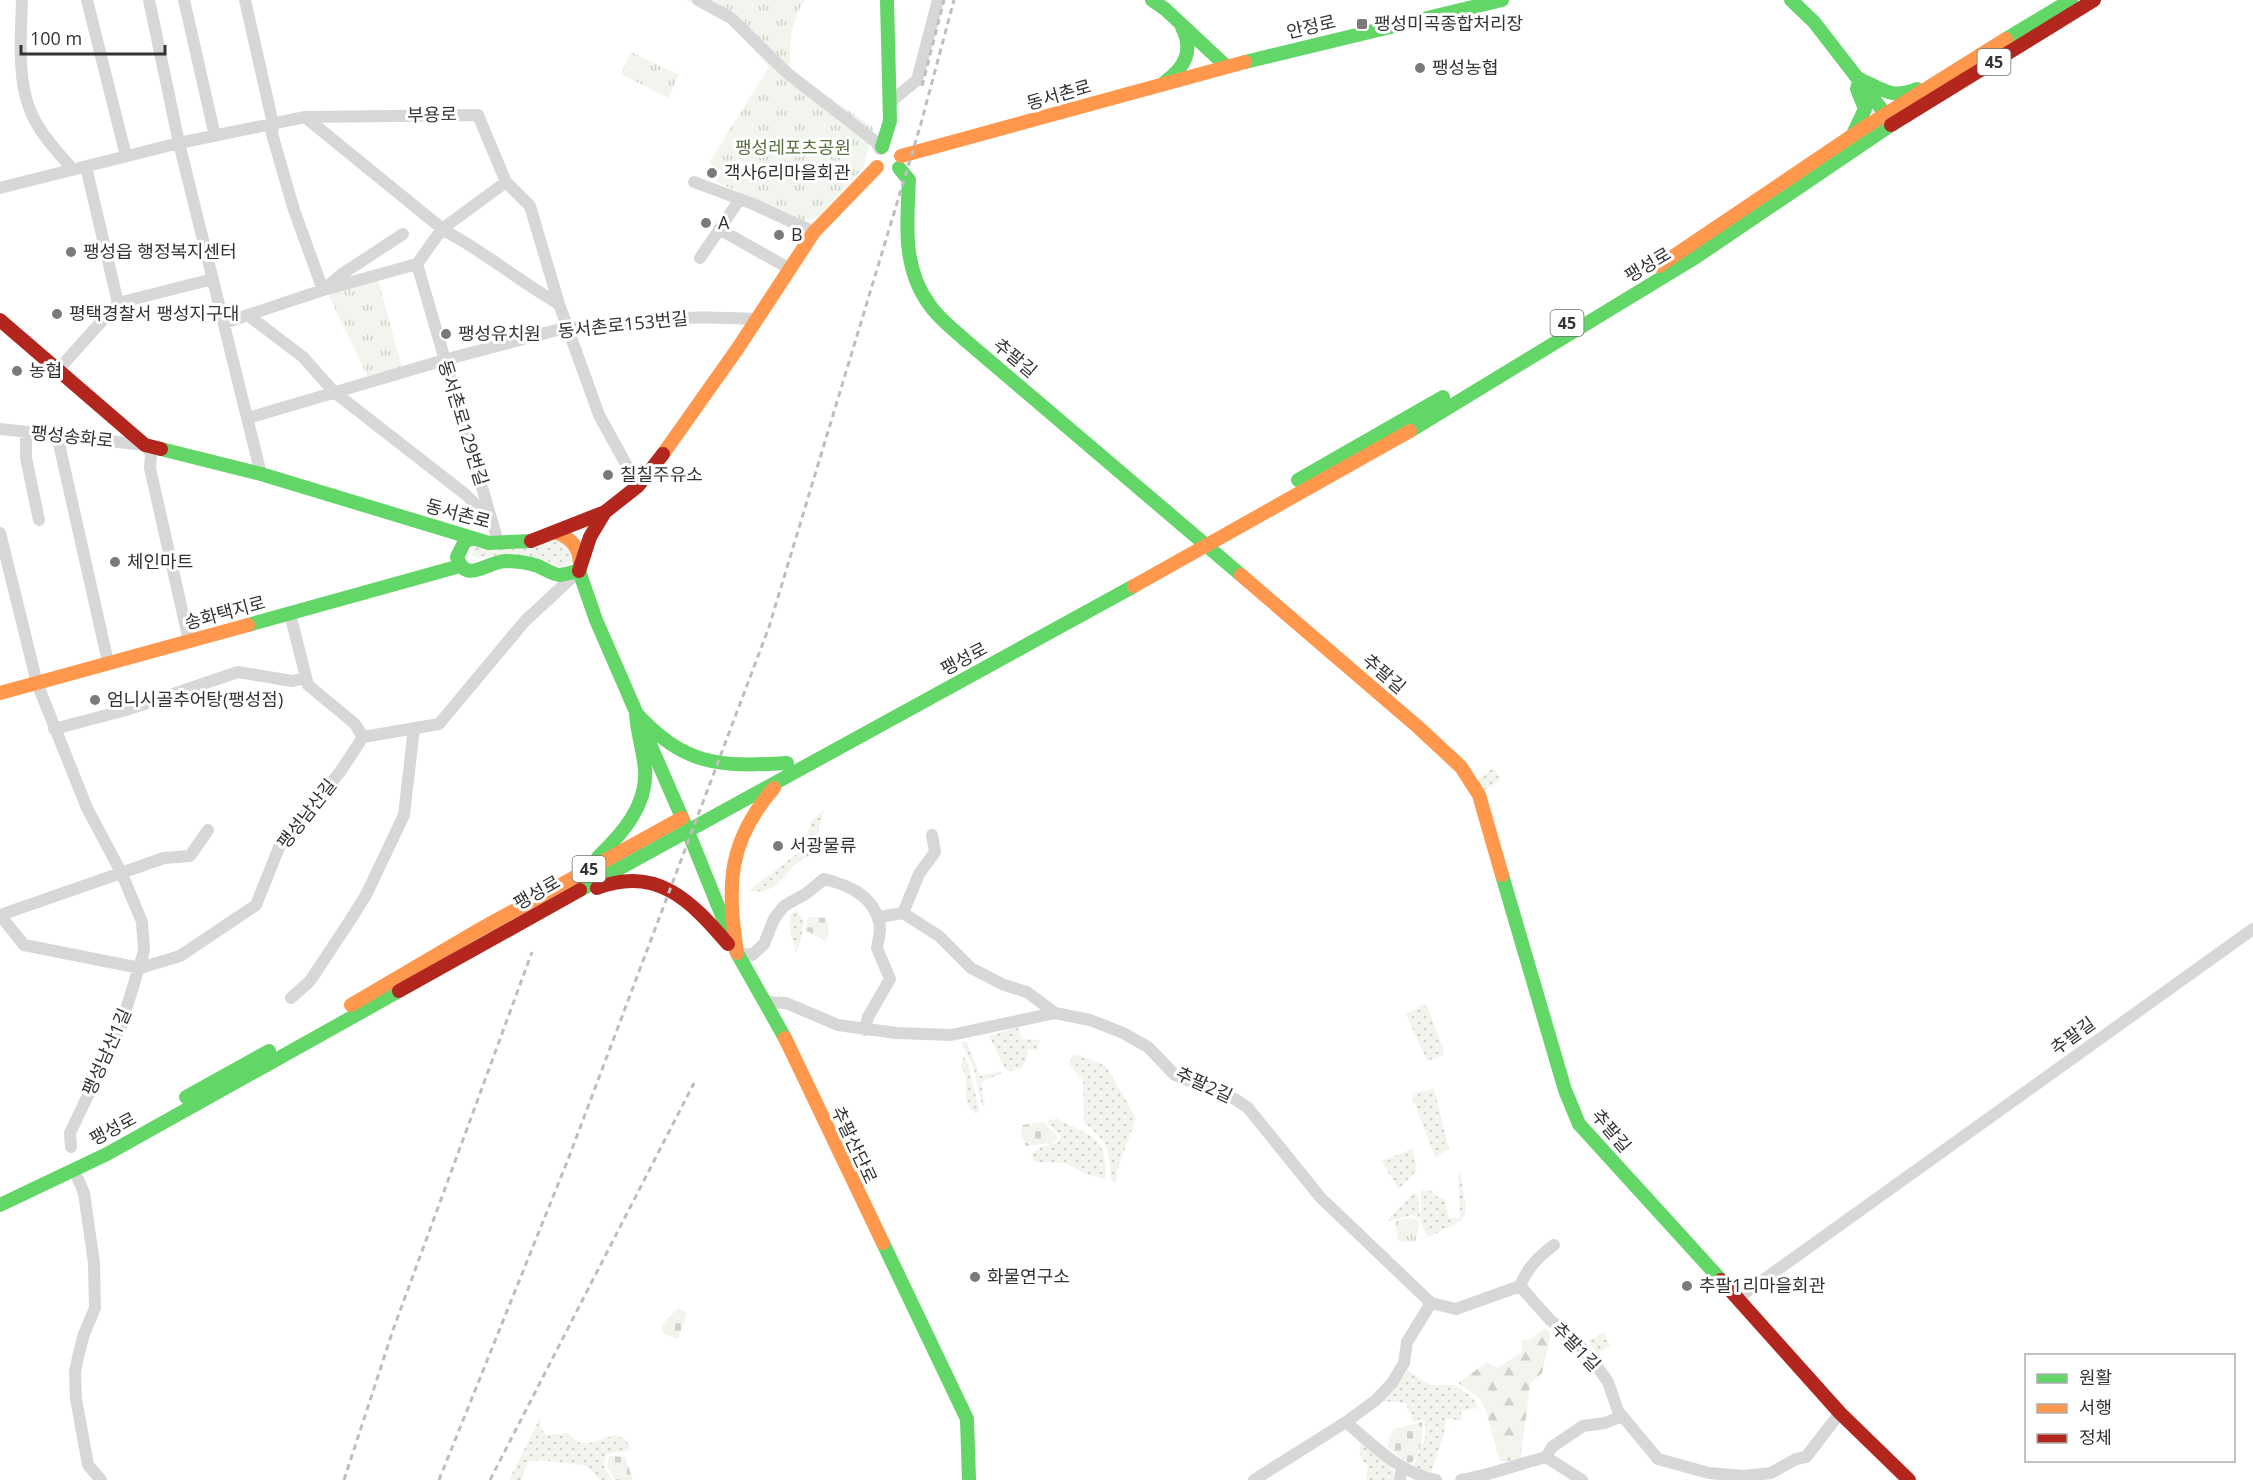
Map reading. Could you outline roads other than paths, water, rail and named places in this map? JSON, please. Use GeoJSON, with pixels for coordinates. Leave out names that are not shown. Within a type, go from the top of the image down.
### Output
{"type":"FeatureCollection","features":[{"type":"Feature","properties":{"kind":"main road"},"geometry":{"type":"LineString","coordinates":[[881,148],[894,147],[900,162],[894,172],[887,173],[877,167],[874,159],[881,148],[890,121],[887,0]]}},
{"type":"Feature","properties":{"kind":"main road"},"geometry":{"type":"LineString","coordinates":[[1152,0],[1226,66]]}},
{"type":"Feature","properties":{"kind":"main road","name":"안정로"},"geometry":{"type":"LineString","coordinates":[[1226,66],[1502,0]]}},
{"type":"Feature","properties":{"kind":"main road","name":"팽성로"},"geometry":{"type":"LineString","coordinates":[[0,1205],[107,1154],[235,1084],[568,888],[1205,539],[1654,270],[1852,134],[1890,118],[1920,91],[2071,0]]}},
{"type":"Feature","properties":{"kind":"main road","name":"팽성로"},"geometry":{"type":"LineString","coordinates":[[1205,539],[1396,440],[1696,257],[1890,118],[2094,0]]}},
{"type":"Feature","properties":{"kind":"main road"},"geometry":{"type":"LineString","coordinates":[[1796,3],[1890,118]]}},
{"type":"Feature","properties":{"kind":"main road"},"geometry":{"type":"LineString","coordinates":[[1164,84],[1186,56],[1188,41],[1180,24]]}},
{"type":"Feature","properties":{"kind":"main road","name":"동서촌로"},"geometry":{"type":"LineString","coordinates":[[900,162],[921,152],[1226,66]]}},
{"type":"Feature","properties":{"kind":"main road"},"geometry":{"type":"LineString","coordinates":[[1860,79],[1896,95],[1917,89],[1920,91]]}},
{"type":"Feature","properties":{"kind":"main road"},"geometry":{"type":"LineString","coordinates":[[1852,134],[1863,117],[1865,109],[1857,89],[1860,79]]}},
{"type":"Feature","properties":{"kind":"main road","name":"추팔길"},"geometry":{"type":"LineString","coordinates":[[900,162],[909,180],[906,238],[912,273],[929,305],[965,340],[1296,622],[1461,767],[1479,795],[1565,1090],[1579,1124],[1840,1413],[1909,1480]]}},
{"type":"Feature","properties":{"kind":"main road","name":"동서촌로"},"geometry":{"type":"LineString","coordinates":[[0,320],[144,445],[261,474],[489,543],[533,541],[605,512],[639,486],[676,437],[814,232],[877,167]]}},
{"type":"Feature","properties":{"kind":"main road"},"geometry":{"type":"LineString","coordinates":[[579,571],[590,537],[605,512]]}},
{"type":"Feature","properties":{"kind":"main road"},"geometry":{"type":"LineString","coordinates":[[555,532],[572,539],[578,548],[581,562],[579,571],[596,620],[685,824]]}},
{"type":"Feature","properties":{"kind":"main road"},"geometry":{"type":"LineString","coordinates":[[460,566],[457,556],[465,541],[471,538]]}},
{"type":"Feature","properties":{"kind":"main road","name":"송화택지로"},"geometry":{"type":"LineString","coordinates":[[0,693],[460,566],[474,571],[501,561],[516,561],[537,566],[558,575],[579,571]]}},
{"type":"Feature","properties":{"kind":"main road"},"geometry":{"type":"LineString","coordinates":[[636,713],[668,742],[701,759],[732,765],[787,770]]}},
{"type":"Feature","properties":{"kind":"main road"},"geometry":{"type":"LineString","coordinates":[[636,713],[636,729],[645,771],[645,786],[640,802],[623,830],[568,888],[581,897],[606,883],[623,879],[664,886],[686,901],[710,923],[737,953]]}},
{"type":"Feature","properties":{"kind":"main road"},"geometry":{"type":"LineString","coordinates":[[737,953],[730,896],[735,853],[751,816],[787,770]]}},
{"type":"Feature","properties":{"kind":"main road","name":"추팔산단로"},"geometry":{"type":"LineString","coordinates":[[685,824],[737,953],[765,1002],[967,1419],[969,1480]]}},
{"type":"Feature","properties":{"kind":"main road","name":"팽성로"},"geometry":{"type":"LineString","coordinates":[[0,1192],[113,1137],[305,1031],[477,931],[568,888]]}},
{"type":"Feature","properties":{"kind":"street"},"geometry":{"type":"LineString","coordinates":[[22,0],[21,65],[29,110],[41,130],[80,169],[93,200],[118,303]]}},
{"type":"Feature","properties":{"kind":"street"},"geometry":{"type":"LineString","coordinates":[[87,0],[126,156]]}},
{"type":"Feature","properties":{"kind":"street"},"geometry":{"type":"LineString","coordinates":[[149,0],[179,143],[261,474]]}},
{"type":"Feature","properties":{"kind":"street"},"geometry":{"type":"LineString","coordinates":[[184,0],[215,136]]}},
{"type":"Feature","properties":{"kind":"street"},"geometry":{"type":"LineString","coordinates":[[245,0],[273,124],[272,134],[294,210],[323,290]]}},
{"type":"Feature","properties":{"kind":"street"},"geometry":{"type":"LineString","coordinates":[[698,0],[731,18],[787,73],[881,148]]}},
{"type":"Feature","properties":{"kind":"street"},"geometry":{"type":"LineString","coordinates":[[889,103],[917,80],[938,0]]}},
{"type":"Feature","properties":{"kind":"street","name":"부용로"},"geometry":{"type":"LineString","coordinates":[[0,188],[179,143],[305,117],[478,115],[506,182]]}},
{"type":"Feature","properties":{"kind":"street"},"geometry":{"type":"LineString","coordinates":[[305,117],[442,229],[468,243],[559,304]]}},
{"type":"Feature","properties":{"kind":"street"},"geometry":{"type":"LineString","coordinates":[[224,323],[323,290],[417,264],[442,229],[506,182],[530,206],[559,304],[599,415],[639,486]]}},
{"type":"Feature","properties":{"kind":"street"},"geometry":{"type":"LineString","coordinates":[[694,182],[740,199],[814,232]]}},
{"type":"Feature","properties":{"kind":"street"},"geometry":{"type":"LineString","coordinates":[[700,258],[740,199]]}},
{"type":"Feature","properties":{"kind":"street"},"geometry":{"type":"LineString","coordinates":[[719,229],[790,268]]}},
{"type":"Feature","properties":{"kind":"street"},"geometry":{"type":"LineString","coordinates":[[323,290],[342,274],[403,234]]}},
{"type":"Feature","properties":{"kind":"street","name":"동서촌로129번길"},"geometry":{"type":"LineString","coordinates":[[417,264],[498,542]]}},
{"type":"Feature","properties":{"kind":"street"},"geometry":{"type":"LineString","coordinates":[[58,370],[118,303],[213,279]]}},
{"type":"Feature","properties":{"kind":"street"},"geometry":{"type":"LineString","coordinates":[[249,316],[303,357],[334,392],[465,494],[491,519]]}},
{"type":"Feature","properties":{"kind":"street","name":"동서촌로153번길"},"geometry":{"type":"LineString","coordinates":[[248,418],[444,360],[568,327],[588,330],[651,320],[722,316],[757,319]]}},
{"type":"Feature","properties":{"kind":"street","name":"팽성송화로"},"geometry":{"type":"LineString","coordinates":[[0,429],[144,445]]}},
{"type":"Feature","properties":{"kind":"street"},"geometry":{"type":"LineString","coordinates":[[26,432],[26,458],[39,520]]}},
{"type":"Feature","properties":{"kind":"street"},"geometry":{"type":"LineString","coordinates":[[57,435],[108,662]]}},
{"type":"Feature","properties":{"kind":"street"},"geometry":{"type":"LineString","coordinates":[[144,445],[151,453],[150,468],[189,641]]}},
{"type":"Feature","properties":{"kind":"street","name":"팽성남산1길"},"geometry":{"type":"LineString","coordinates":[[0,533],[37,683],[87,808],[122,874],[142,922],[144,951],[140,968],[121,1026],[70,1133],[71,1146]]}},
{"type":"Feature","properties":{"kind":"street"},"geometry":{"type":"LineString","coordinates":[[290,614],[308,685],[355,724],[363,737],[439,724],[525,621],[579,571]]}},
{"type":"Feature","properties":{"kind":"street"},"geometry":{"type":"LineString","coordinates":[[54,729],[126,710],[238,672],[292,681],[306,678]]}},
{"type":"Feature","properties":{"kind":"street"},"geometry":{"type":"LineString","coordinates":[[291,998],[310,981],[366,896],[404,815],[414,728]]}},
{"type":"Feature","properties":{"kind":"street","name":"팽성남산길"},"geometry":{"type":"LineString","coordinates":[[140,968],[180,956],[256,905],[280,845],[340,772],[363,737]]}},
{"type":"Feature","properties":{"kind":"street"},"geometry":{"type":"LineString","coordinates":[[140,968],[24,945],[0,915],[164,858],[190,856],[208,830]]}},
{"type":"Feature","properties":{"kind":"street"},"geometry":{"type":"LineString","coordinates":[[903,913],[919,874],[935,852],[932,835]]}},
{"type":"Feature","properties":{"kind":"street"},"geometry":{"type":"LineString","coordinates":[[737,953],[752,955],[764,944],[774,919],[784,906],[807,893],[824,879],[844,884],[863,896],[877,912],[880,931],[877,948],[890,979],[872,1009],[865,1030]]}},
{"type":"Feature","properties":{"kind":"street"},"geometry":{"type":"LineString","coordinates":[[879,922],[879,917],[903,913],[939,936],[971,968],[1004,985],[1027,992],[1055,1013]]}},
{"type":"Feature","properties":{"kind":"street","name":"추팔길"},"geometry":{"type":"LineString","coordinates":[[1738,1298],[2253,929]]}},
{"type":"Feature","properties":{"kind":"street","name":"추팔2길"},"geometry":{"type":"LineString","coordinates":[[765,1002],[786,1003],[838,1025],[865,1030],[951,1035],[1055,1013],[1090,1020],[1123,1033],[1148,1047],[1175,1076],[1235,1099],[1248,1108],[1321,1198],[1431,1303]]}},
{"type":"Feature","properties":{"kind":"street"},"geometry":{"type":"LineString","coordinates":[[78,1179],[84,1193],[94,1263],[95,1308],[84,1334],[78,1357],[75,1372],[76,1399],[88,1465],[100,1480]]}},
{"type":"Feature","properties":{"kind":"street"},"geometry":{"type":"LineString","coordinates":[[1254,1480],[1346,1422],[1376,1400],[1392,1383],[1404,1363],[1407,1342],[1431,1303],[1456,1310],[1520,1286],[1535,1259],[1554,1245]]}},
{"type":"Feature","properties":{"kind":"street","name":"추팔1길"},"geometry":{"type":"LineString","coordinates":[[1520,1286],[1550,1320],[1571,1336],[1590,1357],[1608,1382],[1622,1416],[1658,1460],[1709,1473],[1743,1476],[1771,1473],[1796,1459],[1806,1457],[1840,1413]]}},
{"type":"Feature","properties":{"kind":"street"},"geometry":{"type":"LineString","coordinates":[[1461,1480],[1477,1478],[1509,1466],[1546,1457],[1552,1447],[1583,1426],[1605,1423],[1622,1416]]}},
{"type":"Feature","properties":{"kind":"street"},"geometry":{"type":"LineString","coordinates":[[1346,1422],[1401,1474],[1436,1480]]}},
{"type":"Feature","properties":{"kind":"street"},"geometry":{"type":"LineString","coordinates":[[1546,1457],[1582,1480]]}},
{"type":"Feature","properties":{"kind":"railway"},"geometry":{"type":"LineString","coordinates":[[922,86],[944,0]]}},
{"type":"Feature","properties":{"kind":"railway"},"geometry":{"type":"LineString","coordinates":[[439,1480],[569,1157],[769,627],[920,127],[954,0]]}},
{"type":"Feature","properties":{"kind":"railway"},"geometry":{"type":"LineString","coordinates":[[344,1480],[393,1330],[532,952]]}},
{"type":"Feature","properties":{"kind":"railway"},"geometry":{"type":"LineString","coordinates":[[490,1480],[694,1083]]}},
{"type":"Feature","properties":{"kind":"place","name":"팽성미곡종합처리장"},"geometry":{"type":"Point","coordinates":[1362,24]}},
{"type":"Feature","properties":{"kind":"place","name":"팽성농협"},"geometry":{"type":"Point","coordinates":[1420,68]}},
{"type":"Feature","properties":{"kind":"place","name":"객사6리마을회관"},"geometry":{"type":"Point","coordinates":[712,173]}},
{"type":"Feature","properties":{"kind":"place","name":"A"},"geometry":{"type":"Point","coordinates":[706,223]}},
{"type":"Feature","properties":{"kind":"place","name":"B"},"geometry":{"type":"Point","coordinates":[779,235]}},
{"type":"Feature","properties":{"kind":"place","name":"팽성읍 행정복지센터"},"geometry":{"type":"Point","coordinates":[71,252]}},
{"type":"Feature","properties":{"kind":"place","name":"평택경찰서 팽성지구대"},"geometry":{"type":"Point","coordinates":[57,314]}},
{"type":"Feature","properties":{"kind":"place","name":"팽성유치원"},"geometry":{"type":"Point","coordinates":[446,334]}},
{"type":"Feature","properties":{"kind":"place","name":"농협"},"geometry":{"type":"Point","coordinates":[17,371]}},
{"type":"Feature","properties":{"kind":"place","name":"칠칠주유소"},"geometry":{"type":"Point","coordinates":[608,475]}},
{"type":"Feature","properties":{"kind":"place","name":"체인마트"},"geometry":{"type":"Point","coordinates":[115,562]}},
{"type":"Feature","properties":{"kind":"place","name":"엄니시골추어탕(팽성점)"},"geometry":{"type":"Point","coordinates":[95,700]}},
{"type":"Feature","properties":{"kind":"place","name":"서광물류"},"geometry":{"type":"Point","coordinates":[778,846]}},
{"type":"Feature","properties":{"kind":"place","name":"화물연구소"},"geometry":{"type":"Point","coordinates":[975,1277]}},
{"type":"Feature","properties":{"kind":"place","name":"추팔1리마을회관"},"geometry":{"type":"Point","coordinates":[1687,1286]}},
{"type":"Feature","properties":{"kind":"park label","name":"팽성레포츠공원"},"geometry":{"type":"Point","coordinates":[793,148]}}]}
